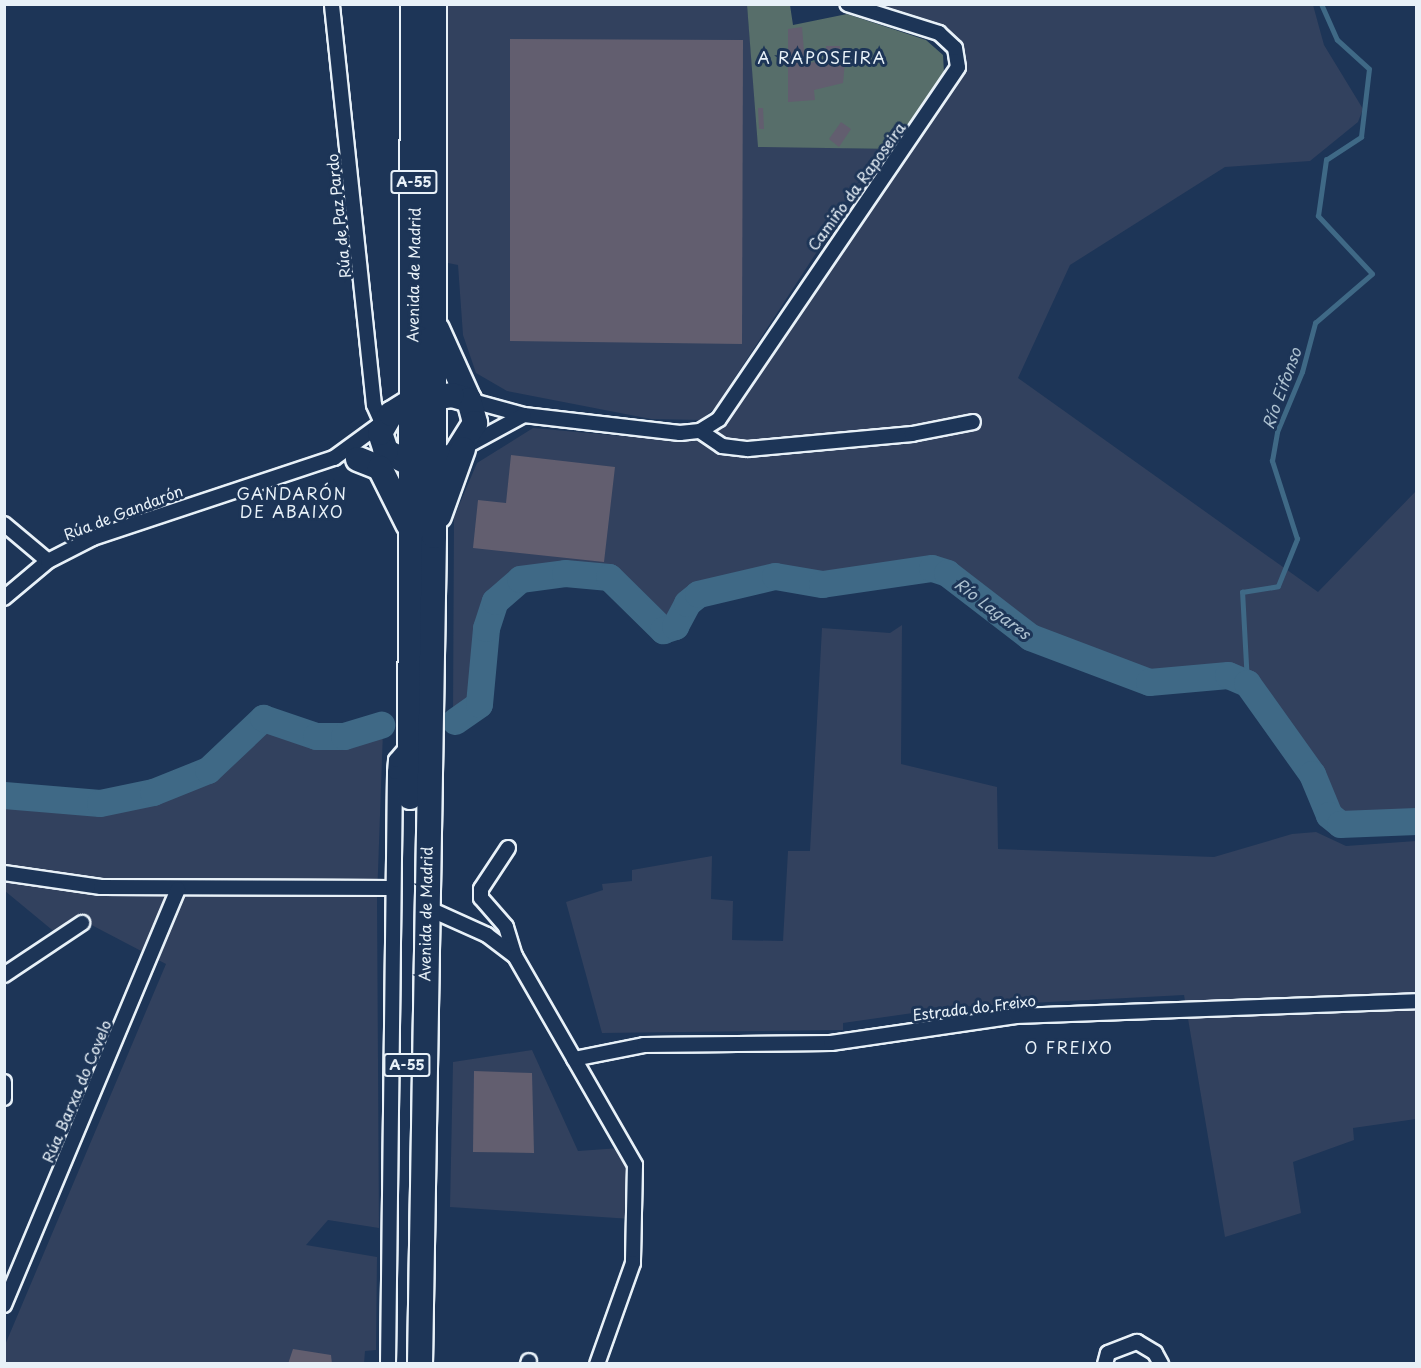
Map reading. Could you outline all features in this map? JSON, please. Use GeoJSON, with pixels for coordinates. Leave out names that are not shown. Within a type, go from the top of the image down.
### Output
{"type":"FeatureCollection","features":[{"type":"Feature","properties":{"kind":"highway","name":"Avenida de Madrid"},"geometry":{"type":"LineString","coordinates":[[413,4],[412,359],[422,399]]}},
{"type":"Feature","properties":{"kind":"highway","name":"Avenida de Madrid"},"geometry":{"type":"LineString","coordinates":[[422,399],[433,320],[434,4]]}},
{"type":"Feature","properties":{"kind":"highway"},"geometry":{"type":"LineString","coordinates":[[423,536],[475,423],[470,400],[433,320]]}},
{"type":"Feature","properties":{"kind":"highway"},"geometry":{"type":"LineString","coordinates":[[391,485],[412,359]]}},
{"type":"Feature","properties":{"kind":"highway"},"geometry":{"type":"LineString","coordinates":[[396,446],[422,399],[470,400]]}},
{"type":"Feature","properties":{"kind":"highway","name":"A-55"},"geometry":{"type":"LineString","coordinates":[[396,446],[422,399]]}},
{"type":"Feature","properties":{"kind":"highway"},"geometry":{"type":"LineString","coordinates":[[396,446],[463,449]]}},
{"type":"Feature","properties":{"kind":"highway","name":"Avenida de Madrid"},"geometry":{"type":"LineString","coordinates":[[396,446],[423,536],[425,907],[420,1364]]}},
{"type":"Feature","properties":{"kind":"highway"},"geometry":{"type":"LineString","coordinates":[[358,459],[380,468],[423,536]]}},
{"type":"Feature","properties":{"kind":"highway","name":"Avenida de Madrid"},"geometry":{"type":"LineString","coordinates":[[404,1364],[409,745],[423,536]]}},
{"type":"Feature","properties":{"kind":"street","name":"Rúa de Paz Pardo"},"geometry":{"type":"LineString","coordinates":[[332,4],[374,405],[396,446]]}},
{"type":"Feature","properties":{"kind":"street","name":"Camiño da Raposeira"},"geometry":{"type":"LineString","coordinates":[[700,431],[719,419],[958,66],[955,48],[939,33],[847,4]]}},
{"type":"Feature","properties":{"kind":"street"},"geometry":{"type":"LineString","coordinates":[[470,400],[524,415],[700,431],[722,446],[748,449],[912,434],[973,422]]}},
{"type":"Feature","properties":{"kind":"street"},"geometry":{"type":"LineString","coordinates":[[463,449],[524,415]]}},
{"type":"Feature","properties":{"kind":"street","name":"Rúa de Gandarón"},"geometry":{"type":"LineString","coordinates":[[4,598],[48,561],[179,505],[334,458],[396,446]]}},
{"type":"Feature","properties":{"kind":"street","name":"Rúa de Gandarón"},"geometry":{"type":"LineString","coordinates":[[334,458],[358,459],[396,446]]}},
{"type":"Feature","properties":{"kind":"street"},"geometry":{"type":"LineString","coordinates":[[4,524],[48,561]]}},
{"type":"Feature","properties":{"kind":"street"},"geometry":{"type":"LineString","coordinates":[[388,1364],[396,760],[409,745]]}},
{"type":"Feature","properties":{"kind":"street"},"geometry":{"type":"LineString","coordinates":[[508,848],[481,889],[481,898],[506,927],[515,956],[635,1166],[633,1263],[597,1364]]}},
{"type":"Feature","properties":{"kind":"street"},"geometry":{"type":"LineString","coordinates":[[4,873],[49,883],[178,889],[393,888]]}},
{"type":"Feature","properties":{"kind":"street","name":"Rúa Barxa do Covelo"},"geometry":{"type":"LineString","coordinates":[[4,1305],[178,889]]}},
{"type":"Feature","properties":{"kind":"street"},"geometry":{"type":"LineString","coordinates":[[425,907],[488,935],[515,956]]}},
{"type":"Feature","properties":{"kind":"street"},"geometry":{"type":"LineString","coordinates":[[4,975],[82,923]]}},
{"type":"Feature","properties":{"kind":"street","name":"Estrada do Freixo"},"geometry":{"type":"LineString","coordinates":[[574,1059],[644,1045],[831,1044],[1016,1016],[1416,1001]]}},
{"type":"Feature","properties":{"kind":"street"},"geometry":{"type":"LineString","coordinates":[[4,1082],[4,1098]]}},
{"type":"Feature","properties":{"kind":"street"},"geometry":{"type":"LineString","coordinates":[[1105,1364],[1108,1353],[1137,1342],[1155,1353],[1161,1364]]}},
{"type":"Feature","properties":{"kind":"shaded area"},"geometry":{"type":"Polygon","coordinates":[[[447,5],[747,5],[759,146],[884,149],[715,408],[701,420],[651,419],[507,391],[476,373],[463,335],[458,265],[448,263],[447,5]]]}},
{"type":"Feature","properties":{"kind":"shaded area"},"geometry":{"type":"Polygon","coordinates":[[[873,5],[1313,5],[1324,45],[1363,109],[1358,122],[1310,161],[1225,167],[1070,265],[1018,378],[1318,592],[1416,491],[1416,814],[1342,818],[1318,770],[1251,678],[1230,668],[1150,675],[1033,631],[950,567],[933,562],[897,562],[870,573],[823,577],[773,569],[695,588],[664,623],[637,593],[637,599],[625,582],[611,577],[517,577],[487,604],[479,627],[473,701],[453,715],[454,517],[477,463],[533,428],[678,441],[715,434],[959,80],[966,57],[961,42],[948,29],[873,5]]]}},
{"type":"Feature","properties":{"kind":"shaded area"},"geometry":{"type":"Polygon","coordinates":[[[902,625],[901,764],[997,787],[998,849],[1214,857],[1292,834],[1316,832],[1346,846],[1416,841],[1416,1119],[1353,1128],[1354,1140],[1293,1162],[1301,1213],[1225,1237],[1184,995],[955,1007],[843,1023],[843,1030],[602,1033],[566,902],[603,890],[602,884],[632,881],[632,870],[712,856],[711,899],[733,901],[732,940],[783,941],[788,851],[810,851],[822,628],[890,633],[902,625]]]}},
{"type":"Feature","properties":{"kind":"shaded area"},"geometry":{"type":"Polygon","coordinates":[[[265,725],[315,743],[345,743],[383,731],[377,899],[379,1228],[328,1220],[306,1245],[377,1257],[376,1350],[365,1351],[364,1364],[5,1364],[5,1345],[166,964],[82,920],[57,934],[5,891],[5,804],[16,800],[101,810],[154,798],[212,775],[265,725]]]}},
{"type":"Feature","properties":{"kind":"shaded area"},"geometry":{"type":"Polygon","coordinates":[[[532,1050],[578,1151],[620,1148],[631,1174],[631,1219],[450,1207],[453,1062],[532,1050]]]}},
{"type":"Feature","properties":{"kind":"green space"},"geometry":{"type":"Polygon","coordinates":[[[747,5],[790,5],[793,25],[847,14],[926,40],[943,55],[944,73],[893,149],[758,147],[747,5]]]}},
{"type":"Feature","properties":{"kind":"building"},"geometry":{"type":"Polygon","coordinates":[[[802,27],[805,63],[827,61],[826,46],[840,46],[841,53],[846,52],[843,83],[814,90],[815,100],[788,102],[788,29],[802,27]]]}},
{"type":"Feature","properties":{"kind":"building"},"geometry":{"type":"Polygon","coordinates":[[[510,39],[743,40],[742,344],[510,341],[510,39]]]}},
{"type":"Feature","properties":{"kind":"building"},"geometry":{"type":"Polygon","coordinates":[[[758,108],[763,108],[764,129],[759,129],[758,108]]]}},
{"type":"Feature","properties":{"kind":"building"},"geometry":{"type":"Polygon","coordinates":[[[841,122],[851,129],[839,147],[829,139],[841,122]]]}},
{"type":"Feature","properties":{"kind":"building"},"geometry":{"type":"Polygon","coordinates":[[[511,455],[615,467],[604,562],[473,548],[478,500],[506,503],[511,455]]]}},
{"type":"Feature","properties":{"kind":"building"},"geometry":{"type":"Polygon","coordinates":[[[474,1071],[532,1073],[534,1153],[473,1152],[474,1071]]]}},
{"type":"Feature","properties":{"kind":"building"},"geometry":{"type":"Polygon","coordinates":[[[293,1349],[331,1355],[332,1364],[288,1364],[293,1349]]]}},
{"type":"Feature","properties":{"kind":"waterway","name":"Río Eifonso"},"geometry":{"type":"LineString","coordinates":[[1247,683],[1242,592],[1278,586],[1297,539],[1272,461],[1277,432],[1302,372],[1315,323],[1372,274],[1318,216],[1326,160],[1361,137],[1369,69],[1337,40],[1321,4]]}},
{"type":"Feature","properties":{"kind":"waterway","name":"Río Lagares"},"geometry":{"type":"LineString","coordinates":[[455,721],[479,704],[486,628],[495,601],[520,579],[565,573],[609,577],[663,630],[675,626],[687,603],[698,594],[775,576],[822,584],[932,568],[947,573],[1030,637],[1149,682],[1228,675],[1247,683],[1312,774],[1329,815],[1340,824],[1416,821]]}},
{"type":"Feature","properties":{"kind":"waterway","name":"Río Lagares"},"geometry":{"type":"LineString","coordinates":[[4,795],[100,803],[153,792],[208,770],[263,718],[316,736],[344,736],[381,725]]}},
{"type":"Feature","properties":{"kind":"district","name":"A RAPOSEIRA"},"geometry":{"type":"Point","coordinates":[822,57]}},
{"type":"Feature","properties":{"kind":"district","name":"GANDARÓN DE ABAIXO"},"geometry":{"type":"Point","coordinates":[292,502]}},
{"type":"Feature","properties":{"kind":"district","name":"O FREIXO"},"geometry":{"type":"Point","coordinates":[1069,1047]}}]}
